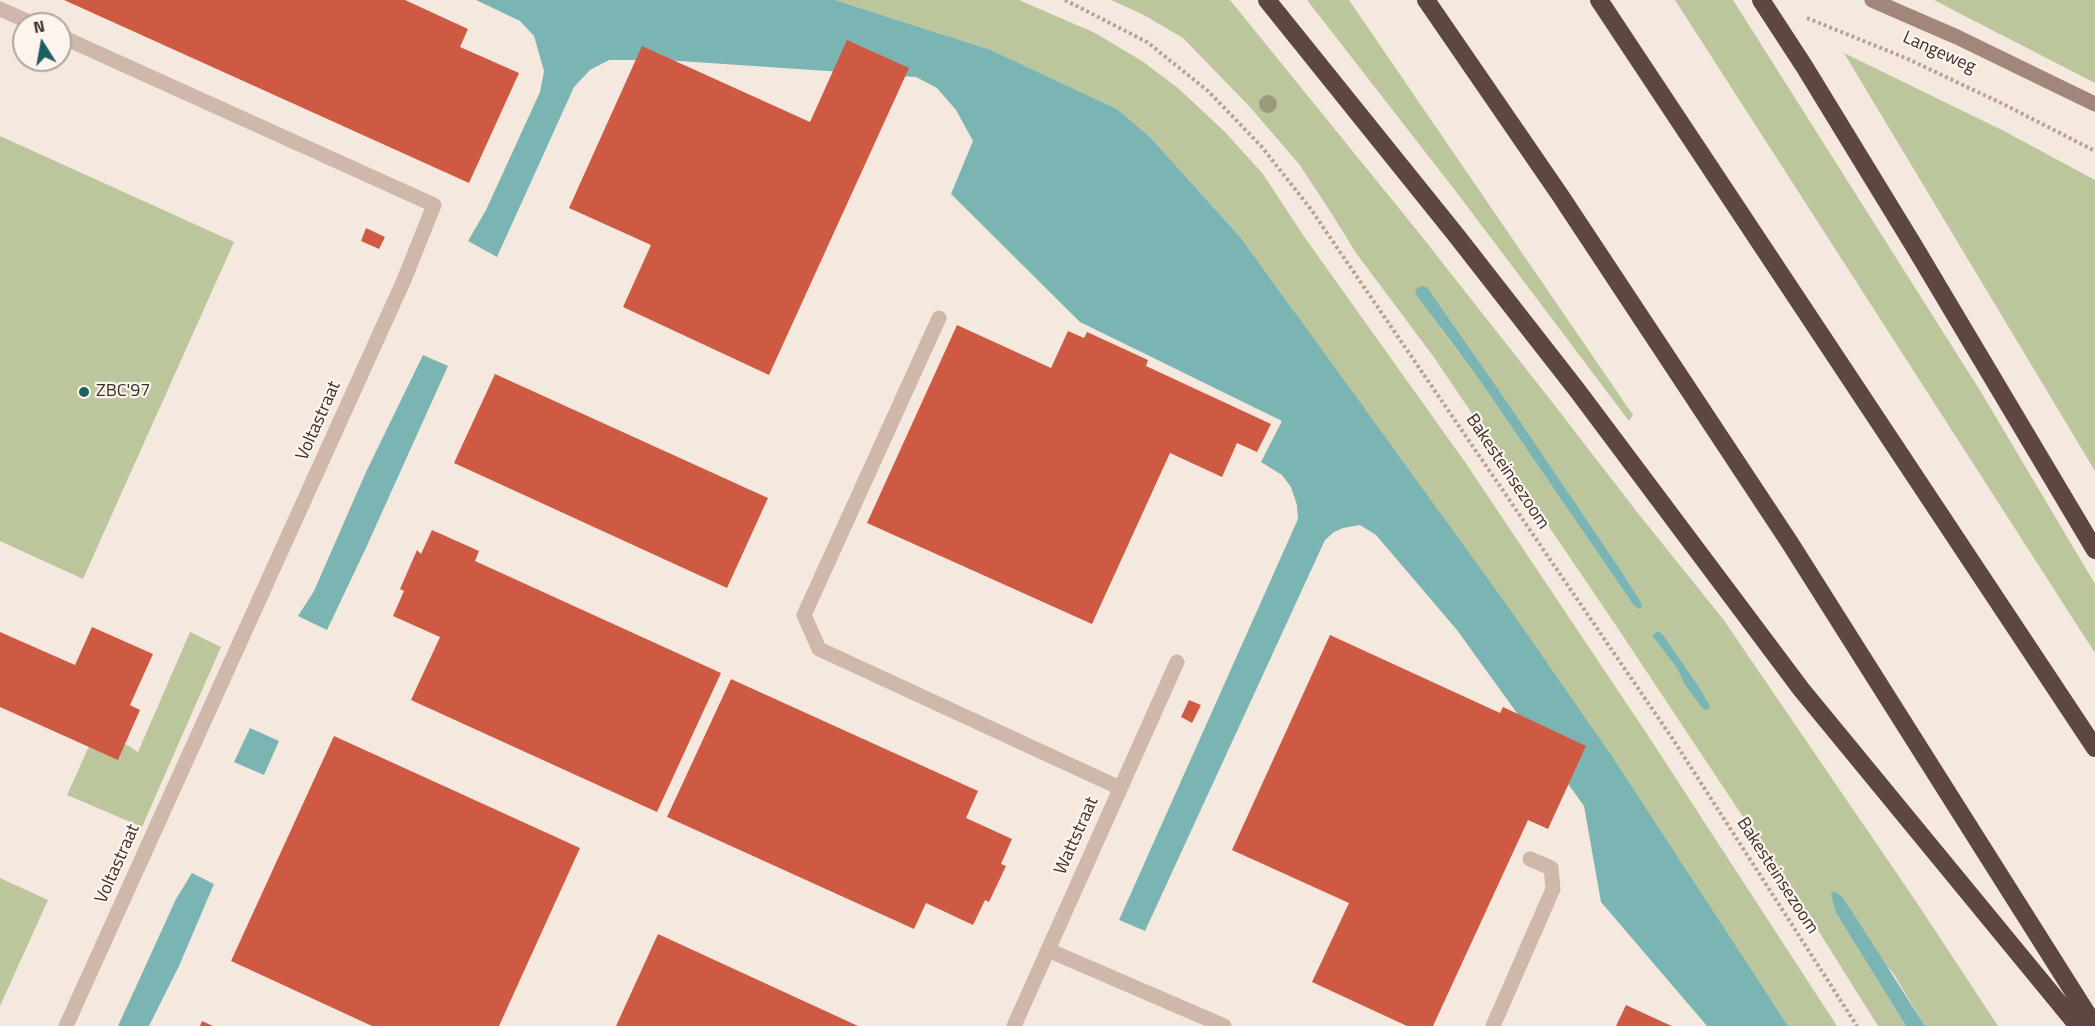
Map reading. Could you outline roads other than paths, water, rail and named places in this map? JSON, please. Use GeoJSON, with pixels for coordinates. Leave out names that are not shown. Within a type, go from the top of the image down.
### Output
{"type":"FeatureCollection","features":[{"type":"Feature","properties":{"kind":"highway"},"geometry":{"type":"LineString","coordinates":[[1267,0],[1570,381],[1801,689],[2078,1026]]}},
{"type":"Feature","properties":{"kind":"highway"},"geometry":{"type":"LineString","coordinates":[[1426,0],[1560,195],[1790,543],[2095,1026]]}},
{"type":"Feature","properties":{"kind":"highway"},"geometry":{"type":"LineString","coordinates":[[1599,0],[2095,748]]}},
{"type":"Feature","properties":{"kind":"highway"},"geometry":{"type":"LineString","coordinates":[[1761,0],[1914,246],[2095,550]]}},
{"type":"Feature","properties":{"kind":"main road","name":"Langeweg"},"geometry":{"type":"LineString","coordinates":[[1872,0],[1957,37],[2095,105]]}},
{"type":"Feature","properties":{"kind":"street","name":"Voltastraat"},"geometry":{"type":"LineString","coordinates":[[66,1026],[399,291],[434,205],[72,41]]}},
{"type":"Feature","properties":{"kind":"street"},"geometry":{"type":"LineString","coordinates":[[939,318],[804,615],[819,648],[1120,788]]}},
{"type":"Feature","properties":{"kind":"street","name":"Wattstraat"},"geometry":{"type":"LineString","coordinates":[[1014,1026],[1177,662]]}},
{"type":"Feature","properties":{"kind":"street"},"geometry":{"type":"LineString","coordinates":[[1493,1026],[1553,889],[1551,868],[1530,859]]}},
{"type":"Feature","properties":{"kind":"street"},"geometry":{"type":"LineString","coordinates":[[1048,950],[1224,1026]]}},
{"type":"Feature","properties":{"kind":"water"},"geometry":{"type":"Polygon","coordinates":[[[476,0],[835,0],[991,50],[1117,109],[1150,137],[1241,238],[1509,608],[1613,758],[1788,1026],[1707,1026],[1601,902],[1584,806],[1457,630],[1376,535],[1360,525],[1343,528],[1325,540],[1145,931],[1119,920],[1298,519],[1297,505],[1291,487],[1282,475],[1261,462],[1282,421],[1080,322],[951,194],[973,141],[956,110],[937,88],[916,77],[665,60],[609,60],[590,70],[574,87],[497,257],[468,241],[486,210],[540,92],[544,71],[534,36],[520,21],[476,0]]]}},
{"type":"Feature","properties":{"kind":"water"},"geometry":{"type":"Polygon","coordinates":[[[1421,286],[1427,287],[1502,395],[1622,572],[1642,607],[1638,609],[1634,606],[1478,378],[1415,293],[1421,286]]]}},
{"type":"Feature","properties":{"kind":"water"},"geometry":{"type":"Polygon","coordinates":[[[423,355],[448,366],[327,630],[298,616],[314,591],[366,472],[423,355]]]}},
{"type":"Feature","properties":{"kind":"water"},"geometry":{"type":"Polygon","coordinates":[[[1656,632],[1664,636],[1697,684],[1710,706],[1709,709],[1705,710],[1700,705],[1685,685],[1676,667],[1652,636],[1656,632]]]}},
{"type":"Feature","properties":{"kind":"water"},"geometry":{"type":"Polygon","coordinates":[[[250,728],[279,741],[264,775],[234,762],[250,728]]]}},
{"type":"Feature","properties":{"kind":"water"},"geometry":{"type":"Polygon","coordinates":[[[192,873],[214,884],[179,966],[149,1026],[118,1026],[176,899],[192,873]]]}},
{"type":"Feature","properties":{"kind":"water"},"geometry":{"type":"Polygon","coordinates":[[[1834,891],[1842,897],[1851,910],[1925,1026],[1906,1026],[1836,913],[1831,894],[1834,891]]]}},
{"type":"Feature","properties":{"kind":"place","name":"ZBC'97"},"geometry":{"type":"Point","coordinates":[84,392]}}]}
